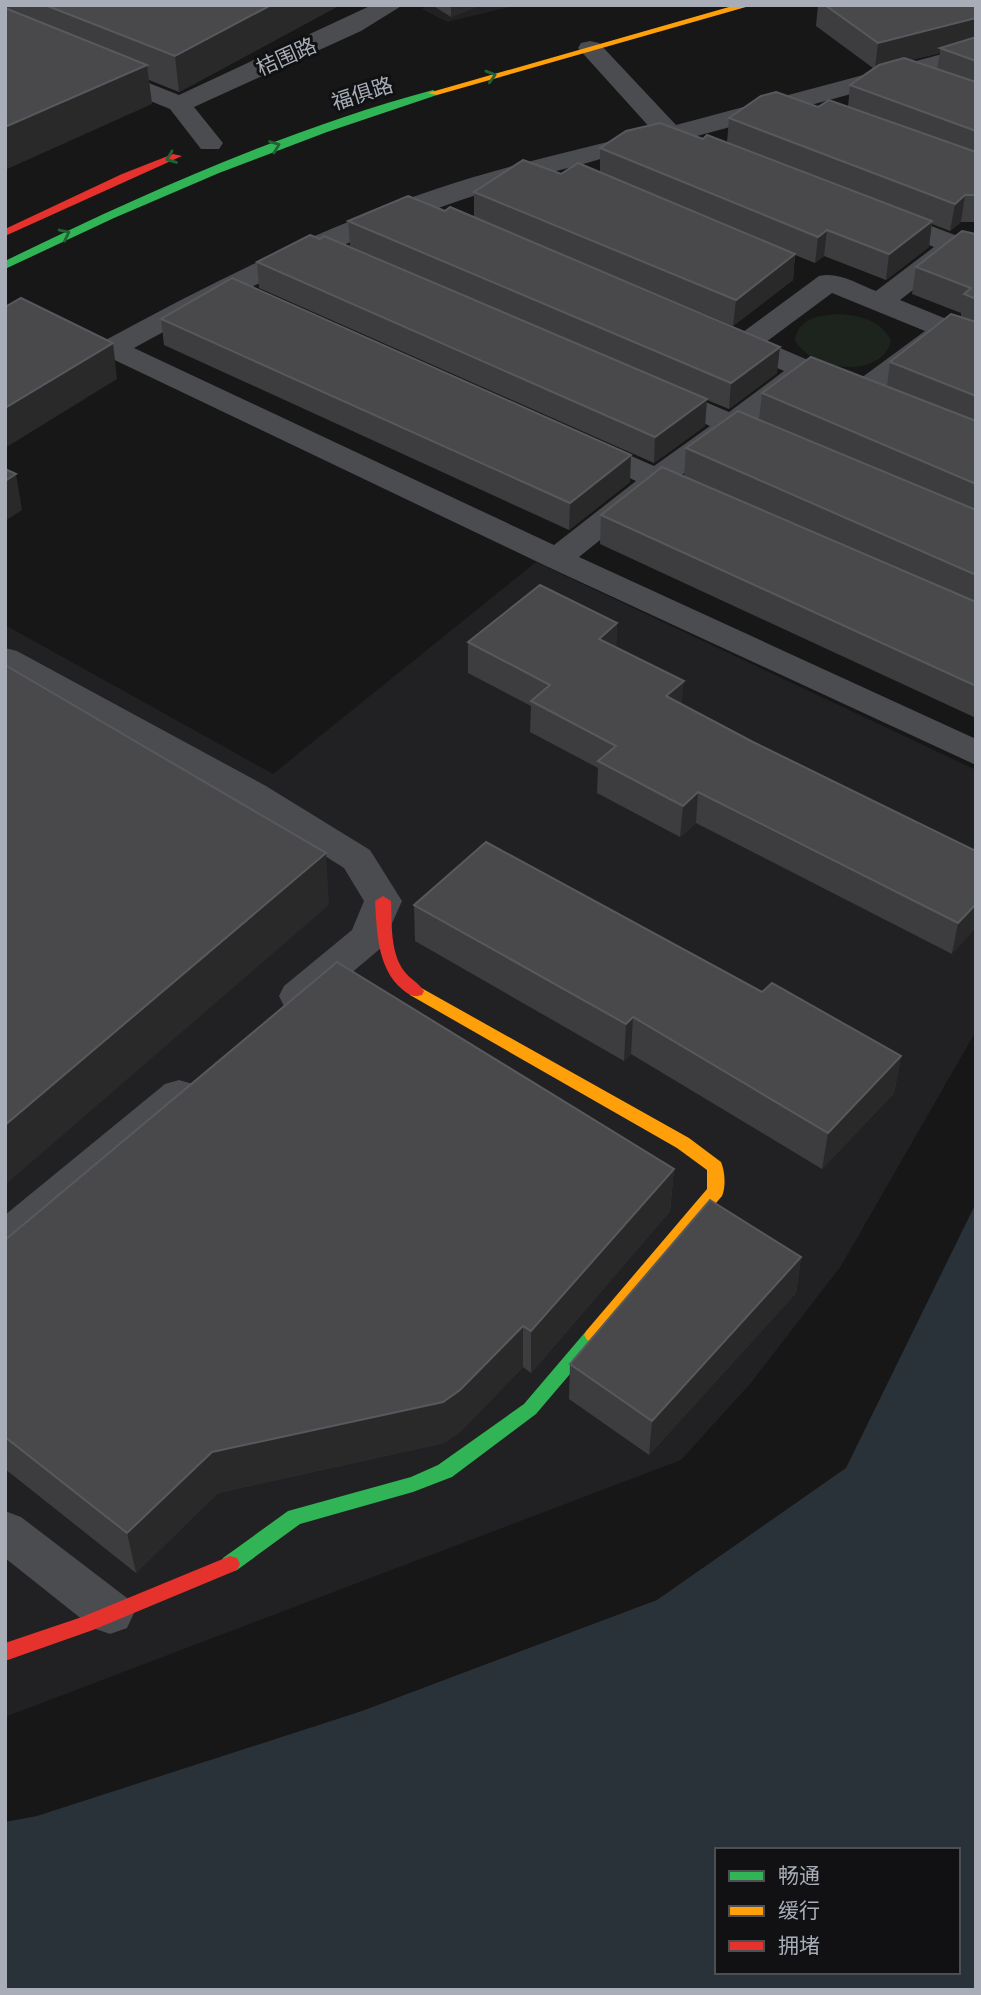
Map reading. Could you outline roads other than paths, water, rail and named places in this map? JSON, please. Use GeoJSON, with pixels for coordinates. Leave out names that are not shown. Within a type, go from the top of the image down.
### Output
{"type":"FeatureCollection","features":[{"type":"Feature","properties":{"kind":"main road","name":"福俱路"},"geometry":{"type":"LineString","coordinates":[[5,267],[151,194],[331,125],[590,48],[748,5]]}},
{"type":"Feature","properties":{"kind":"main road"},"geometry":{"type":"LineString","coordinates":[[5,233],[126,176],[216,141]]}},
{"type":"Feature","properties":{"kind":"main road"},"geometry":{"type":"LineString","coordinates":[[5,1652],[110,1614],[236,1562],[295,1517],[413,1484],[445,1471],[530,1409],[716,1191],[715,1167],[684,1143],[404,984],[387,955],[383,901]]}},
{"type":"Feature","properties":{"kind":"street","name":"桔围路"},"geometry":{"type":"LineString","coordinates":[[179,104],[352,26],[391,5]]}},
{"type":"Feature","properties":{"kind":"street"},"geometry":{"type":"LineString","coordinates":[[5,33],[179,104],[216,141]]}},
{"type":"Feature","properties":{"kind":"street"},"geometry":{"type":"LineString","coordinates":[[590,48],[671,135],[710,150]]}},
{"type":"Feature","properties":{"kind":"street"},"geometry":{"type":"LineString","coordinates":[[976,51],[793,103],[548,164],[416,205],[315,244],[225,286],[112,348],[557,559],[976,753]]}},
{"type":"Feature","properties":{"kind":"street"},"geometry":{"type":"LineString","coordinates":[[902,74],[939,87]]}},
{"type":"Feature","properties":{"kind":"street"},"geometry":{"type":"LineString","coordinates":[[793,103],[832,117]]}},
{"type":"Feature","properties":{"kind":"street"},"geometry":{"type":"LineString","coordinates":[[548,164],[586,180]]}},
{"type":"Feature","properties":{"kind":"street"},"geometry":{"type":"LineString","coordinates":[[416,205],[454,221]]}},
{"type":"Feature","properties":{"kind":"street"},"geometry":{"type":"LineString","coordinates":[[864,210],[965,249]]}},
{"type":"Feature","properties":{"kind":"street"},"geometry":{"type":"LineString","coordinates":[[880,302],[965,249],[976,227]]}},
{"type":"Feature","properties":{"kind":"street"},"geometry":{"type":"LineString","coordinates":[[315,244],[353,260]]}},
{"type":"Feature","properties":{"kind":"street"},"geometry":{"type":"LineString","coordinates":[[943,328],[873,399],[732,338],[817,276],[976,341]]}},
{"type":"Feature","properties":{"kind":"street"},"geometry":{"type":"LineString","coordinates":[[225,286],[263,303]]}},
{"type":"Feature","properties":{"kind":"street"},"geometry":{"type":"LineString","coordinates":[[557,559],[657,479],[805,370]]}},
{"type":"Feature","properties":{"kind":"street"},"geometry":{"type":"LineString","coordinates":[[631,381],[796,452]]}},
{"type":"Feature","properties":{"kind":"street"},"geometry":{"type":"LineString","coordinates":[[556,434],[721,508]]}},
{"type":"Feature","properties":{"kind":"street"},"geometry":{"type":"LineString","coordinates":[[5,659],[253,794],[357,859],[383,901],[368,939],[272,1018]]}},
{"type":"Feature","properties":{"kind":"street"},"geometry":{"type":"LineString","coordinates":[[5,1239],[208,1071]]}},
{"type":"Feature","properties":{"kind":"street"},"geometry":{"type":"LineString","coordinates":[[5,1531],[110,1614]]}}]}
